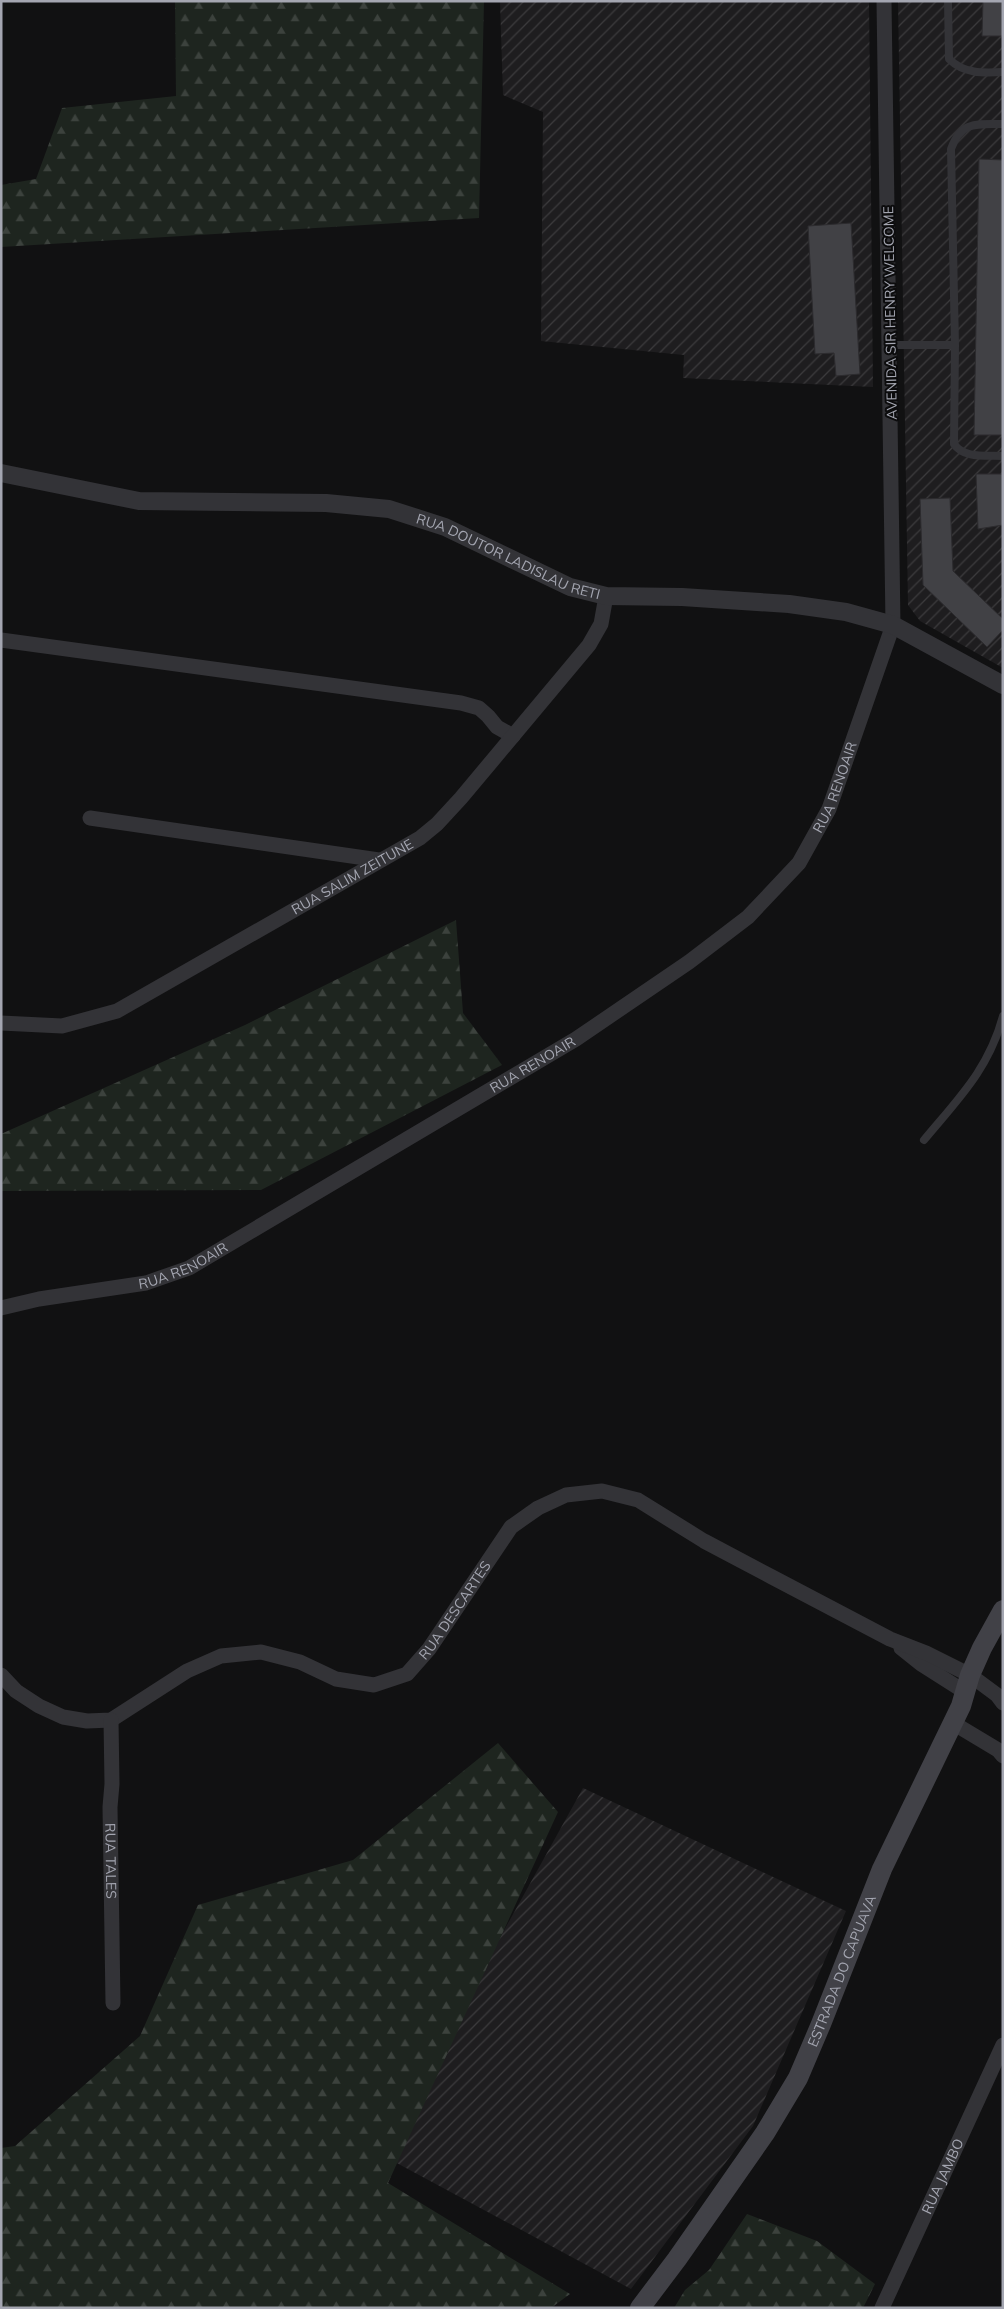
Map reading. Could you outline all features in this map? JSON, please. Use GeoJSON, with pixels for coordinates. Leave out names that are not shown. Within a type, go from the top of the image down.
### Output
{"type":"FeatureCollection","features":[{"type":"Feature","properties":{"kind":"main road","name":"ESTRADA DO CAPUAVA"},"geometry":{"type":"LineString","coordinates":[[640,2308],[677,2259],[765,2133],[798,2078],[822,2024],[882,1869],[953,1723],[968,1683],[1003,1610]]}},
{"type":"Feature","properties":{"kind":"street","name":"AVENIDA SIR HENRY WELCOME"},"geometry":{"type":"LineString","coordinates":[[884,1],[893,626]]}},
{"type":"Feature","properties":{"kind":"street","name":"RUA DOUTOR LADISLAU RETI"},"geometry":{"type":"LineString","coordinates":[[1,474],[139,501],[326,503],[389,509],[446,527],[570,587],[606,596],[682,597],[789,604],[846,612],[893,626],[1003,685]]}},
{"type":"Feature","properties":{"kind":"street","name":"RUA SALIM ZEITUNE"},"geometry":{"type":"LineString","coordinates":[[1,1023],[62,1026],[117,1011],[379,860],[402,850],[437,824],[462,798],[593,640],[601,624],[606,596]]}},
{"type":"Feature","properties":{"kind":"street","name":"RUA RENOAIR"},"geometry":{"type":"LineString","coordinates":[[1,1308],[39,1299],[146,1282],[189,1268],[576,1039],[689,962],[748,917],[799,863],[829,809],[893,626]]}},
{"type":"Feature","properties":{"kind":"street"},"geometry":{"type":"LineString","coordinates":[[1,640],[462,703],[478,708],[497,727],[513,736]]}},
{"type":"Feature","properties":{"kind":"street"},"geometry":{"type":"LineString","coordinates":[[90,818],[379,860]]}},
{"type":"Feature","properties":{"kind":"street","name":"RUA DESCARTES"},"geometry":{"type":"LineString","coordinates":[[111,1720],[187,1671],[221,1656],[261,1652],[300,1662],[336,1680],[374,1685],[407,1674],[429,1649],[511,1527],[538,1508],[566,1495],[602,1491],[638,1500],[704,1541],[890,1639],[921,1664],[997,1694],[1003,1703]]}},
{"type":"Feature","properties":{"kind":"street"},"geometry":{"type":"LineString","coordinates":[[1,1675],[16,1691],[39,1706],[63,1717],[87,1721],[111,1720]]}},
{"type":"Feature","properties":{"kind":"street","name":"RUA TALES"},"geometry":{"type":"LineString","coordinates":[[111,1720],[112,1784],[110,1807],[113,2003]]}},
{"type":"Feature","properties":{"kind":"street"},"geometry":{"type":"LineString","coordinates":[[953,1723],[998,1750],[1003,1756]]}},
{"type":"Feature","properties":{"kind":"street","name":"RUA JAMBO"},"geometry":{"type":"LineString","coordinates":[[882,2308],[1003,2045]]}},
{"type":"Feature","properties":{"kind":"lane"},"geometry":{"type":"LineString","coordinates":[[948,1],[949,59],[957,67],[969,71],[1003,72]]}},
{"type":"Feature","properties":{"kind":"lane"},"geometry":{"type":"LineString","coordinates":[[1003,124],[966,126],[956,135],[950,149],[956,345],[954,444],[959,451],[969,455],[1003,456]]}},
{"type":"Feature","properties":{"kind":"lane"},"geometry":{"type":"LineString","coordinates":[[890,346],[956,345]]}},
{"type":"Feature","properties":{"kind":"lane"},"geometry":{"type":"LineString","coordinates":[[924,1140],[978,1076],[993,1048],[1003,1016]]}},
{"type":"Feature","properties":{"kind":"shaded area"},"geometry":{"type":"Polygon","coordinates":[[[500,1],[869,1],[873,387],[683,378],[684,355],[541,341],[543,112],[503,95],[500,1]]]}},
{"type":"Feature","properties":{"kind":"shaded area"},"geometry":{"type":"Polygon","coordinates":[[[898,1],[1003,1],[1003,668],[920,621],[908,605],[898,1]]]}},
{"type":"Feature","properties":{"kind":"shaded area"},"geometry":{"type":"Polygon","coordinates":[[[583,1788],[846,1911],[753,2126],[631,2289],[380,2154],[583,1788]]]}},
{"type":"Feature","properties":{"kind":"green space"},"geometry":{"type":"Polygon","coordinates":[[[175,1],[484,1],[479,218],[1,247],[1,185],[36,179],[62,108],[176,96],[175,1]]]}},
{"type":"Feature","properties":{"kind":"green space"},"geometry":{"type":"Polygon","coordinates":[[[456,920],[463,1013],[502,1065],[261,1190],[1,1191],[1,1134],[245,1025],[456,920]]]}},
{"type":"Feature","properties":{"kind":"green space"},"geometry":{"type":"Polygon","coordinates":[[[498,1743],[558,1812],[388,2183],[570,2294],[551,2308],[1,2308],[1,2148],[15,2146],[140,2036],[198,1905],[353,1860],[498,1743]]]}},
{"type":"Feature","properties":{"kind":"green space"},"geometry":{"type":"Polygon","coordinates":[[[747,2214],[817,2241],[875,2284],[863,2308],[674,2308],[685,2290],[709,2270],[747,2214]]]}},
{"type":"Feature","properties":{"kind":"building"},"geometry":{"type":"Polygon","coordinates":[[[983,1],[1003,1],[1003,36],[982,36],[983,1]]]}},
{"type":"Feature","properties":{"kind":"building"},"geometry":{"type":"Polygon","coordinates":[[[979,159],[1003,160],[1003,435],[974,435],[979,159]]]}},
{"type":"Feature","properties":{"kind":"building"},"geometry":{"type":"Polygon","coordinates":[[[851,223],[860,374],[836,376],[834,353],[815,354],[808,226],[851,223]]]}},
{"type":"Feature","properties":{"kind":"building"},"geometry":{"type":"Polygon","coordinates":[[[976,474],[1003,474],[1003,525],[978,529],[976,474]]]}},
{"type":"Feature","properties":{"kind":"building"},"geometry":{"type":"Polygon","coordinates":[[[950,498],[953,571],[1003,619],[1003,630],[987,647],[923,585],[920,499],[950,498]]]}}]}
